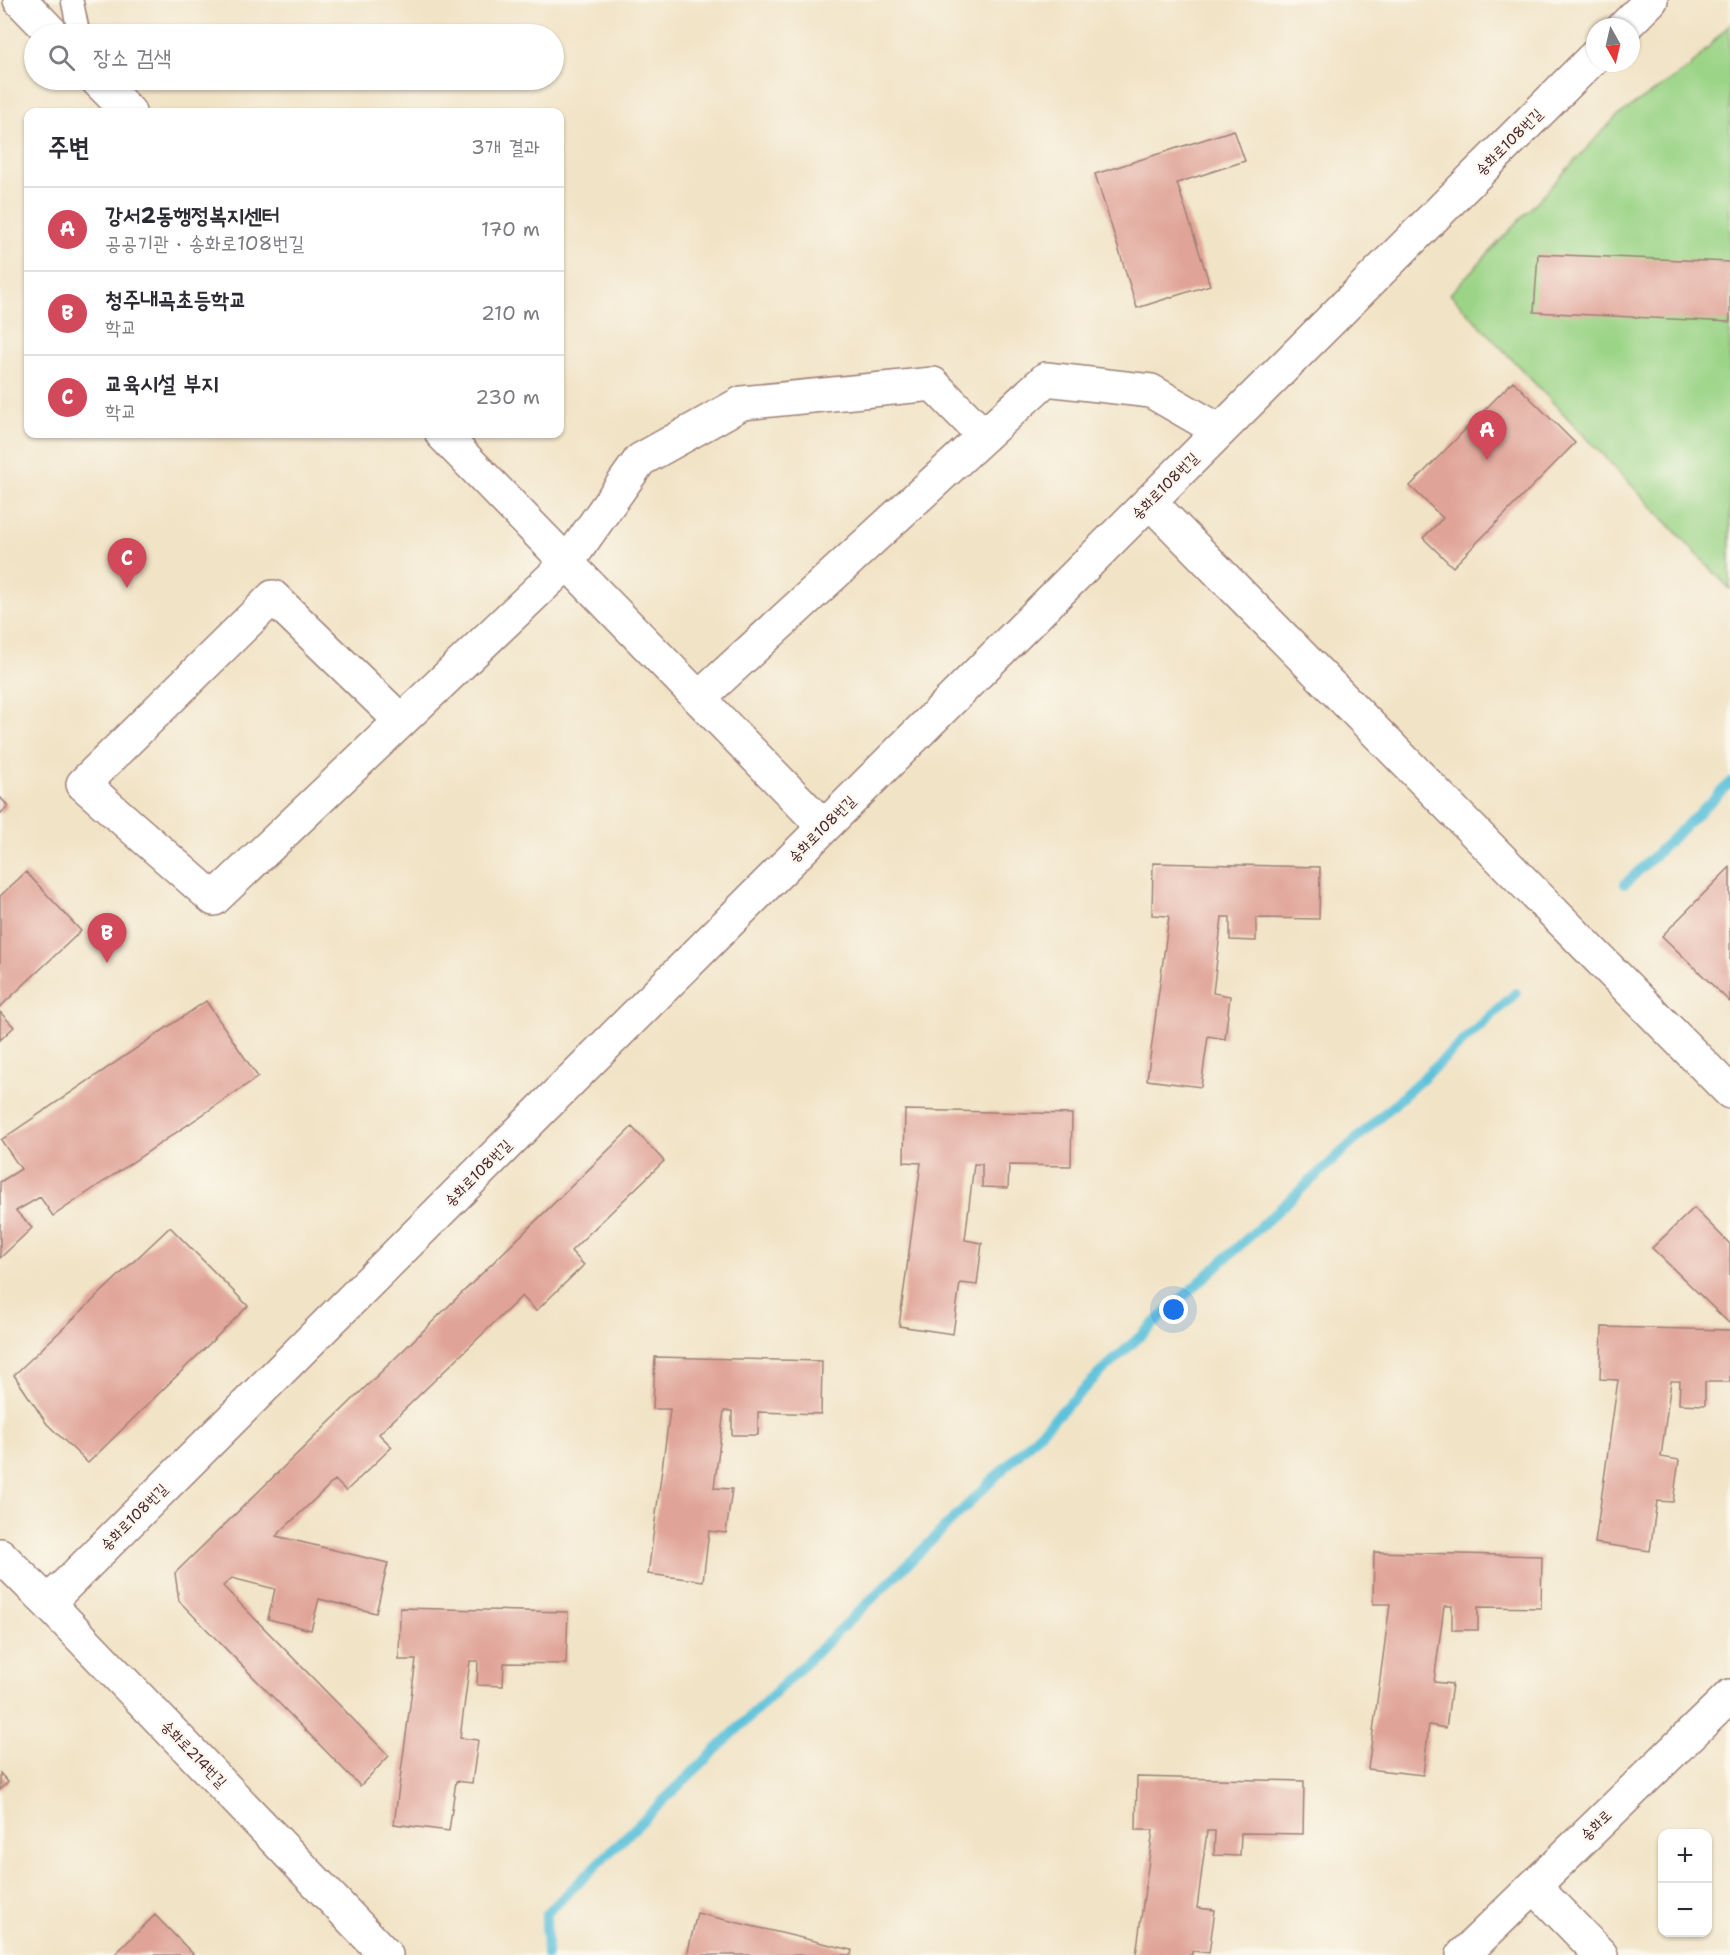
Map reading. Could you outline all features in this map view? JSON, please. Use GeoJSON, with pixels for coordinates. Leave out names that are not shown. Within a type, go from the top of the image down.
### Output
{"type":"FeatureCollection","features":[{"type":"Feature","properties":{"kind":"street"},"geometry":{"type":"LineString","coordinates":[[20,0],[43,24]]}},
{"type":"Feature","properties":{"kind":"street"},"geometry":{"type":"LineString","coordinates":[[1633,18],[1651,0]]}},
{"type":"Feature","properties":{"kind":"street","name":"송화로108번길"},"geometry":{"type":"LineString","coordinates":[[48,1603],[1586,65]]}},
{"type":"Feature","properties":{"kind":"street"},"geometry":{"type":"LineString","coordinates":[[107,90],[125,108]]}},
{"type":"Feature","properties":{"kind":"street"},"geometry":{"type":"LineString","coordinates":[[699,698],[1046,380],[1151,391],[1220,431]]}},
{"type":"Feature","properties":{"kind":"street"},"geometry":{"type":"LineString","coordinates":[[401,721],[273,597],[83,784],[214,899],[567,563],[640,460],[742,403],[933,384],[984,436]]}},
{"type":"Feature","properties":{"kind":"street"},"geometry":{"type":"LineString","coordinates":[[446,438],[824,827]]}},
{"type":"Feature","properties":{"kind":"street"},"geometry":{"type":"LineString","coordinates":[[1150,502],[1730,1092]]}},
{"type":"Feature","properties":{"kind":"street","name":"송화로214번길"},"geometry":{"type":"LineString","coordinates":[[0,1555],[386,1955]]}},
{"type":"Feature","properties":{"kind":"street","name":"송화로"},"geometry":{"type":"LineString","coordinates":[[1463,1955],[1730,1696]]}},
{"type":"Feature","properties":{"kind":"street"},"geometry":{"type":"LineString","coordinates":[[1534,1886],[1601,1955]]}},
{"type":"Feature","properties":{"kind":"lane"},"geometry":{"type":"LineString","coordinates":[[72,0],[77,24]]}},
{"type":"Feature","properties":{"kind":"green space"},"geometry":{"type":"Polygon","coordinates":[[[1730,24],[1730,589],[1450,294],[1617,116],[1689,68],[1730,24]]]}},
{"type":"Feature","properties":{"kind":"building"},"geometry":{"type":"Polygon","coordinates":[[[1234,130],[1245,161],[1177,183],[1210,285],[1137,308],[1095,174],[1234,130]]]}},
{"type":"Feature","properties":{"kind":"building"},"geometry":{"type":"Polygon","coordinates":[[[1538,254],[1730,262],[1730,322],[1534,312],[1538,254]]]}},
{"type":"Feature","properties":{"kind":"building"},"geometry":{"type":"Polygon","coordinates":[[[1513,381],[1575,443],[1453,567],[1423,538],[1443,518],[1410,486],[1513,381]]]}},
{"type":"Feature","properties":{"kind":"building"},"geometry":{"type":"Polygon","coordinates":[[[0,797],[8,806],[0,814],[0,797]]]}},
{"type":"Feature","properties":{"kind":"building"},"geometry":{"type":"Polygon","coordinates":[[[1153,863],[1320,867],[1319,919],[1256,918],[1256,941],[1230,940],[1230,917],[1222,917],[1213,993],[1230,996],[1225,1039],[1208,1036],[1201,1087],[1147,1080],[1169,916],[1152,915],[1153,863]]]}},
{"type":"Feature","properties":{"kind":"building"},"geometry":{"type":"Polygon","coordinates":[[[1730,867],[1730,1002],[1662,936],[1730,867]]]}},
{"type":"Feature","properties":{"kind":"building"},"geometry":{"type":"Polygon","coordinates":[[[26,872],[81,931],[0,1007],[0,896],[26,872]]]}},
{"type":"Feature","properties":{"kind":"building"},"geometry":{"type":"Polygon","coordinates":[[[206,1001],[258,1077],[53,1216],[40,1197],[16,1211],[32,1228],[0,1258],[0,1182],[21,1169],[1,1140],[206,1001]]]}},
{"type":"Feature","properties":{"kind":"building"},"geometry":{"type":"Polygon","coordinates":[[[0,1012],[14,1027],[0,1040],[0,1012]]]}},
{"type":"Feature","properties":{"kind":"building"},"geometry":{"type":"Polygon","coordinates":[[[905,1110],[1072,1114],[1071,1166],[1009,1165],[1008,1188],[982,1187],[982,1164],[974,1164],[965,1240],[982,1243],[977,1285],[960,1283],[953,1334],[899,1326],[921,1163],[904,1162],[905,1110]]]}},
{"type":"Feature","properties":{"kind":"building"},"geometry":{"type":"Polygon","coordinates":[[[632,1127],[664,1161],[571,1251],[584,1265],[536,1311],[522,1296],[379,1434],[392,1447],[346,1491],[335,1480],[276,1536],[388,1563],[376,1613],[319,1599],[311,1630],[268,1619],[275,1589],[232,1578],[223,1586],[389,1756],[360,1786],[179,1601],[175,1573],[632,1127]]]}},
{"type":"Feature","properties":{"kind":"building"},"geometry":{"type":"Polygon","coordinates":[[[1694,1208],[1730,1244],[1730,1324],[1652,1248],[1694,1208]]]}},
{"type":"Feature","properties":{"kind":"building"},"geometry":{"type":"Polygon","coordinates":[[[170,1227],[248,1306],[88,1463],[47,1424],[14,1375],[170,1227]]]}},
{"type":"Feature","properties":{"kind":"building"},"geometry":{"type":"Polygon","coordinates":[[[1602,1327],[1730,1330],[1730,1382],[1705,1382],[1705,1405],[1679,1404],[1680,1381],[1671,1381],[1661,1457],[1679,1460],[1673,1502],[1657,1501],[1650,1551],[1595,1543],[1618,1380],[1600,1379],[1602,1327]]]}},
{"type":"Feature","properties":{"kind":"building"},"geometry":{"type":"Polygon","coordinates":[[[655,1357],[822,1361],[821,1414],[758,1412],[758,1435],[732,1435],[732,1411],[724,1411],[714,1488],[732,1489],[726,1533],[709,1531],[703,1581],[648,1574],[670,1409],[653,1409],[655,1357]]]}},
{"type":"Feature","properties":{"kind":"building"},"geometry":{"type":"Polygon","coordinates":[[[1374,1552],[1542,1556],[1541,1608],[1478,1607],[1478,1630],[1452,1630],[1452,1606],[1444,1606],[1434,1682],[1452,1684],[1446,1728],[1429,1725],[1423,1775],[1368,1769],[1390,1604],[1373,1604],[1374,1552]]]}},
{"type":"Feature","properties":{"kind":"building"},"geometry":{"type":"Polygon","coordinates":[[[400,1608],[568,1612],[566,1664],[504,1663],[503,1686],[477,1685],[478,1661],[470,1661],[460,1738],[478,1740],[472,1783],[456,1781],[449,1831],[394,1824],[416,1660],[399,1660],[400,1608]]]}},
{"type":"Feature","properties":{"kind":"building"},"geometry":{"type":"Polygon","coordinates":[[[0,1773],[8,1782],[0,1790],[0,1773]]]}},
{"type":"Feature","properties":{"kind":"building"},"geometry":{"type":"Polygon","coordinates":[[[1137,1777],[1304,1781],[1303,1834],[1241,1833],[1240,1856],[1214,1855],[1215,1831],[1207,1831],[1197,1908],[1215,1910],[1209,1953],[1192,1951],[1192,1955],[1136,1955],[1153,1830],[1136,1830],[1137,1777]]]}},
{"type":"Feature","properties":{"kind":"building"},"geometry":{"type":"Polygon","coordinates":[[[697,1913],[852,1950],[851,1955],[687,1955],[697,1913]]]}},
{"type":"Feature","properties":{"kind":"building"},"geometry":{"type":"Polygon","coordinates":[[[155,1915],[192,1955],[114,1955],[155,1915]]]}},
{"type":"Feature","properties":{"kind":"waterway"},"geometry":{"type":"LineString","coordinates":[[1625,884],[1730,783]]}},
{"type":"Feature","properties":{"kind":"waterway"},"geometry":{"type":"LineString","coordinates":[[547,1955],[546,1914],[913,1559],[1100,1373],[1516,993]]}},
{"type":"Feature","properties":{"kind":"place","name":"강서2동행정복지센터"},"geometry":{"type":"Point","coordinates":[1487,460]}},
{"type":"Feature","properties":{"kind":"place","name":"교육시설 부지"},"geometry":{"type":"Point","coordinates":[127,588]}},
{"type":"Feature","properties":{"kind":"place","name":"청주내곡초등학교"},"geometry":{"type":"Point","coordinates":[107,963]}}]}
